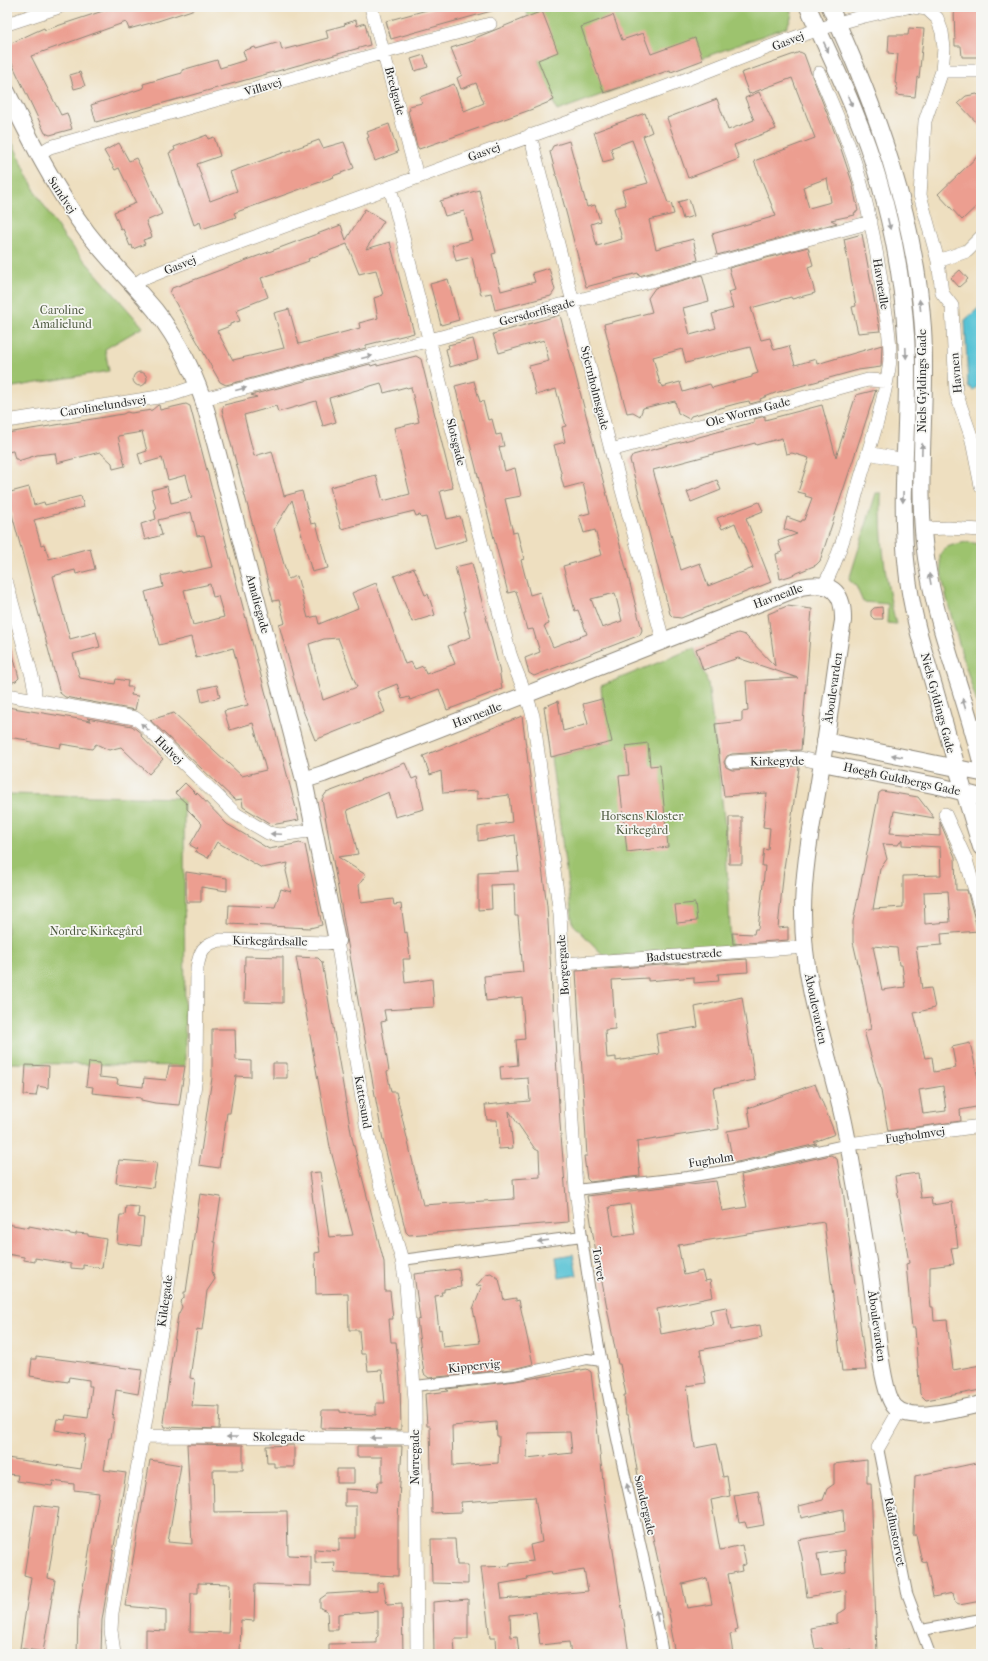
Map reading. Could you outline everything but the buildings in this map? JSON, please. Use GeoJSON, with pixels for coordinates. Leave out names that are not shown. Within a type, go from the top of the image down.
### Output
{"type":"FeatureCollection","features":[{"type":"Feature","properties":{"kind":"street"},"geometry":{"type":"LineString","coordinates":[[7,24],[60,7]]}},
{"type":"Feature","properties":{"kind":"street","name":"Bredgade"},"geometry":{"type":"LineString","coordinates":[[371,7],[417,176]]}},
{"type":"Feature","properties":{"kind":"street","name":"Niels Gyldings Gade"},"geometry":{"type":"LineString","coordinates":[[808,7],[855,111],[879,184],[890,225],[899,273],[906,334],[908,398],[904,460],[903,524],[907,572],[918,628],[956,768],[981,847]]}},
{"type":"Feature","properties":{"kind":"street","name":"Niels Gyldings Gade"},"geometry":{"type":"LineString","coordinates":[[830,7],[855,61],[884,140],[912,244],[923,329],[924,406],[920,475],[923,528],[932,590],[981,762]]}},
{"type":"Feature","properties":{"kind":"street"},"geometry":{"type":"LineString","coordinates":[[837,23],[884,11],[907,7]]}},
{"type":"Feature","properties":{"kind":"street","name":"Havnen"},"geometry":{"type":"LineString","coordinates":[[913,7],[927,9],[937,18],[942,32],[944,48],[942,71],[924,122],[920,195],[938,261],[942,294],[952,306],[956,392],[971,436],[981,486]]}},
{"type":"Feature","properties":{"kind":"street","name":"Gasvej"},"geometry":{"type":"LineString","coordinates":[[134,286],[143,279],[178,265],[417,176],[669,86],[837,23]]}},
{"type":"Feature","properties":{"kind":"street","name":"Villavej"},"geometry":{"type":"LineString","coordinates":[[38,154],[50,147],[384,52],[490,24]]}},
{"type":"Feature","properties":{"kind":"street"},"geometry":{"type":"LineString","coordinates":[[942,71],[981,71]]}},
{"type":"Feature","properties":{"kind":"street","name":"Havnealle"},"geometry":{"type":"LineString","coordinates":[[304,780],[528,695],[663,640],[801,587],[824,585],[832,571],[868,453],[890,366],[881,276],[871,222],[855,161],[819,73]]}},
{"type":"Feature","properties":{"kind":"street","name":"Sundvej"},"geometry":{"type":"LineString","coordinates":[[7,92],[38,154],[61,195],[87,232],[134,286]]}},
{"type":"Feature","properties":{"kind":"street","name":"Stjernholmsgade"},"geometry":{"type":"LineString","coordinates":[[530,135],[611,450],[663,640]]}},
{"type":"Feature","properties":{"kind":"street","name":"Slotsgade"},"geometry":{"type":"LineString","coordinates":[[390,187],[510,654],[519,680],[528,695]]}},
{"type":"Feature","properties":{"kind":"street","name":"Gersdorffsgade"},"geometry":{"type":"LineString","coordinates":[[201,392],[430,340],[871,222]]}},
{"type":"Feature","properties":{"kind":"street"},"geometry":{"type":"LineString","coordinates":[[938,261],[967,251],[981,238]]}},
{"type":"Feature","properties":{"kind":"street","name":"Amaliegade"},"geometry":{"type":"LineString","coordinates":[[134,286],[155,311],[173,337],[188,362],[201,392],[304,780],[337,941]]}},
{"type":"Feature","properties":{"kind":"street","name":"Ole Worms Gade"},"geometry":{"type":"LineString","coordinates":[[611,450],[868,380],[886,382]]}},
{"type":"Feature","properties":{"kind":"street","name":"Carolinelundsvej"},"geometry":{"type":"LineString","coordinates":[[7,421],[171,395],[201,392]]}},
{"type":"Feature","properties":{"kind":"street"},"geometry":{"type":"LineString","coordinates":[[868,453],[904,460]]}},
{"type":"Feature","properties":{"kind":"street"},"geometry":{"type":"LineString","coordinates":[[923,528],[981,530]]}},
{"type":"Feature","properties":{"kind":"street"},"geometry":{"type":"LineString","coordinates":[[7,584],[32,676],[35,691],[34,700]]}},
{"type":"Feature","properties":{"kind":"street","name":"Åboulevarden"},"geometry":{"type":"LineString","coordinates":[[824,585],[836,591],[844,610],[804,877],[803,915],[805,947],[815,1013],[840,1105],[848,1144],[870,1273],[888,1396],[893,1406],[899,1411]]}},
{"type":"Feature","properties":{"kind":"street","name":"Hulvej"},"geometry":{"type":"LineString","coordinates":[[7,695],[135,718],[236,814],[268,834],[280,835],[315,830]]}},
{"type":"Feature","properties":{"kind":"street","name":"Borgergade"},"geometry":{"type":"LineString","coordinates":[[528,695],[533,716],[560,914],[576,1190],[582,1236]]}},
{"type":"Feature","properties":{"kind":"street","name":"Høegh Guldbergs Gade"},"geometry":{"type":"LineString","coordinates":[[825,741],[981,772]]}},
{"type":"Feature","properties":{"kind":"street","name":"Kirkegyde"},"geometry":{"type":"LineString","coordinates":[[732,762],[800,758],[822,763]]}},
{"type":"Feature","properties":{"kind":"street","name":"Høegh Guldbergs Gade"},"geometry":{"type":"LineString","coordinates":[[822,763],[981,797]]}},
{"type":"Feature","properties":{"kind":"street"},"geometry":{"type":"LineString","coordinates":[[945,814],[966,860],[981,911]]}},
{"type":"Feature","properties":{"kind":"street","name":"Kirkegårdsalle"},"geometry":{"type":"LineString","coordinates":[[204,947],[212,942],[221,940],[326,943],[337,941]]}},
{"type":"Feature","properties":{"kind":"street","name":"Kattesund"},"geometry":{"type":"LineString","coordinates":[[337,941],[366,1124],[383,1196],[402,1260]]}},
{"type":"Feature","properties":{"kind":"street","name":"Kildegade"},"geometry":{"type":"LineString","coordinates":[[114,1654],[111,1630],[112,1613],[166,1304],[196,1076],[197,968],[199,957],[204,947]]}},
{"type":"Feature","properties":{"kind":"street","name":"Badstuestræde"},"geometry":{"type":"LineString","coordinates":[[564,964],[805,947]]}},
{"type":"Feature","properties":{"kind":"street","name":"Fugholmvej"},"geometry":{"type":"LineString","coordinates":[[848,1144],[981,1126]]}},
{"type":"Feature","properties":{"kind":"street","name":"Fugholm"},"geometry":{"type":"LineString","coordinates":[[576,1190],[688,1177],[741,1168],[848,1144]]}},
{"type":"Feature","properties":{"kind":"street","name":"Torvet"},"geometry":{"type":"LineString","coordinates":[[402,1260],[582,1236],[602,1362]]}},
{"type":"Feature","properties":{"kind":"street","name":"Nørregade"},"geometry":{"type":"LineString","coordinates":[[402,1260],[406,1285],[415,1386],[417,1654]]}},
{"type":"Feature","properties":{"kind":"street","name":"Kippervig"},"geometry":{"type":"LineString","coordinates":[[415,1386],[514,1375],[587,1359],[602,1362]]}},
{"type":"Feature","properties":{"kind":"street","name":"Søndergade"},"geometry":{"type":"LineString","coordinates":[[602,1362],[612,1414],[656,1612],[663,1654]]}},
{"type":"Feature","properties":{"kind":"street"},"geometry":{"type":"LineString","coordinates":[[899,1411],[908,1415],[921,1415],[981,1404]]}},
{"type":"Feature","properties":{"kind":"street","name":"Rådhustorvet"},"geometry":{"type":"LineString","coordinates":[[899,1411],[878,1448],[907,1593],[930,1654]]}},
{"type":"Feature","properties":{"kind":"street","name":"Skolegade"},"geometry":{"type":"LineString","coordinates":[[143,1436],[415,1438]]}},
{"type":"Feature","properties":{"kind":"street"},"geometry":{"type":"LineString","coordinates":[[922,1630],[981,1619]]}},
{"type":"Feature","properties":{"kind":"green space"},"geometry":{"type":"Polygon","coordinates":[[[525,7],[789,7],[792,15],[787,27],[557,111],[537,57],[542,54],[525,7]]]}},
{"type":"Feature","properties":{"kind":"green space","name":"Caroline Amalielund"},"geometry":{"type":"Polygon","coordinates":[[[7,131],[36,193],[64,237],[143,327],[105,349],[109,371],[7,388],[7,131]]]}},
{"type":"Feature","properties":{"kind":"green space"},"geometry":{"type":"Polygon","coordinates":[[[876,493],[881,493],[881,526],[884,559],[896,624],[887,623],[888,604],[863,602],[856,586],[849,580],[876,493]]]}},
{"type":"Feature","properties":{"kind":"green space"},"geometry":{"type":"Polygon","coordinates":[[[966,542],[981,544],[981,716],[948,604],[940,563],[941,553],[945,548],[966,542]]]}},
{"type":"Feature","properties":{"kind":"green space","name":"Horsens Kloster Kirkegård"},"geometry":{"type":"Polygon","coordinates":[[[694,648],[708,683],[725,826],[731,947],[605,957],[573,924],[551,757],[611,742],[602,699],[601,686],[694,648]]]}},
{"type":"Feature","properties":{"kind":"green space","name":"Nordre Kirkegård"},"geometry":{"type":"Polygon","coordinates":[[[7,794],[184,798],[185,1066],[7,1063],[7,794]]]}},
{"type":"Feature","properties":{"kind":"water"},"geometry":{"type":"Polygon","coordinates":[[[981,306],[981,383],[973,390],[968,386],[965,320],[981,306]]]}},
{"type":"Feature","properties":{"kind":"water"},"geometry":{"type":"Polygon","coordinates":[[[573,1254],[577,1275],[559,1278],[556,1257],[573,1254]]]}}]}
